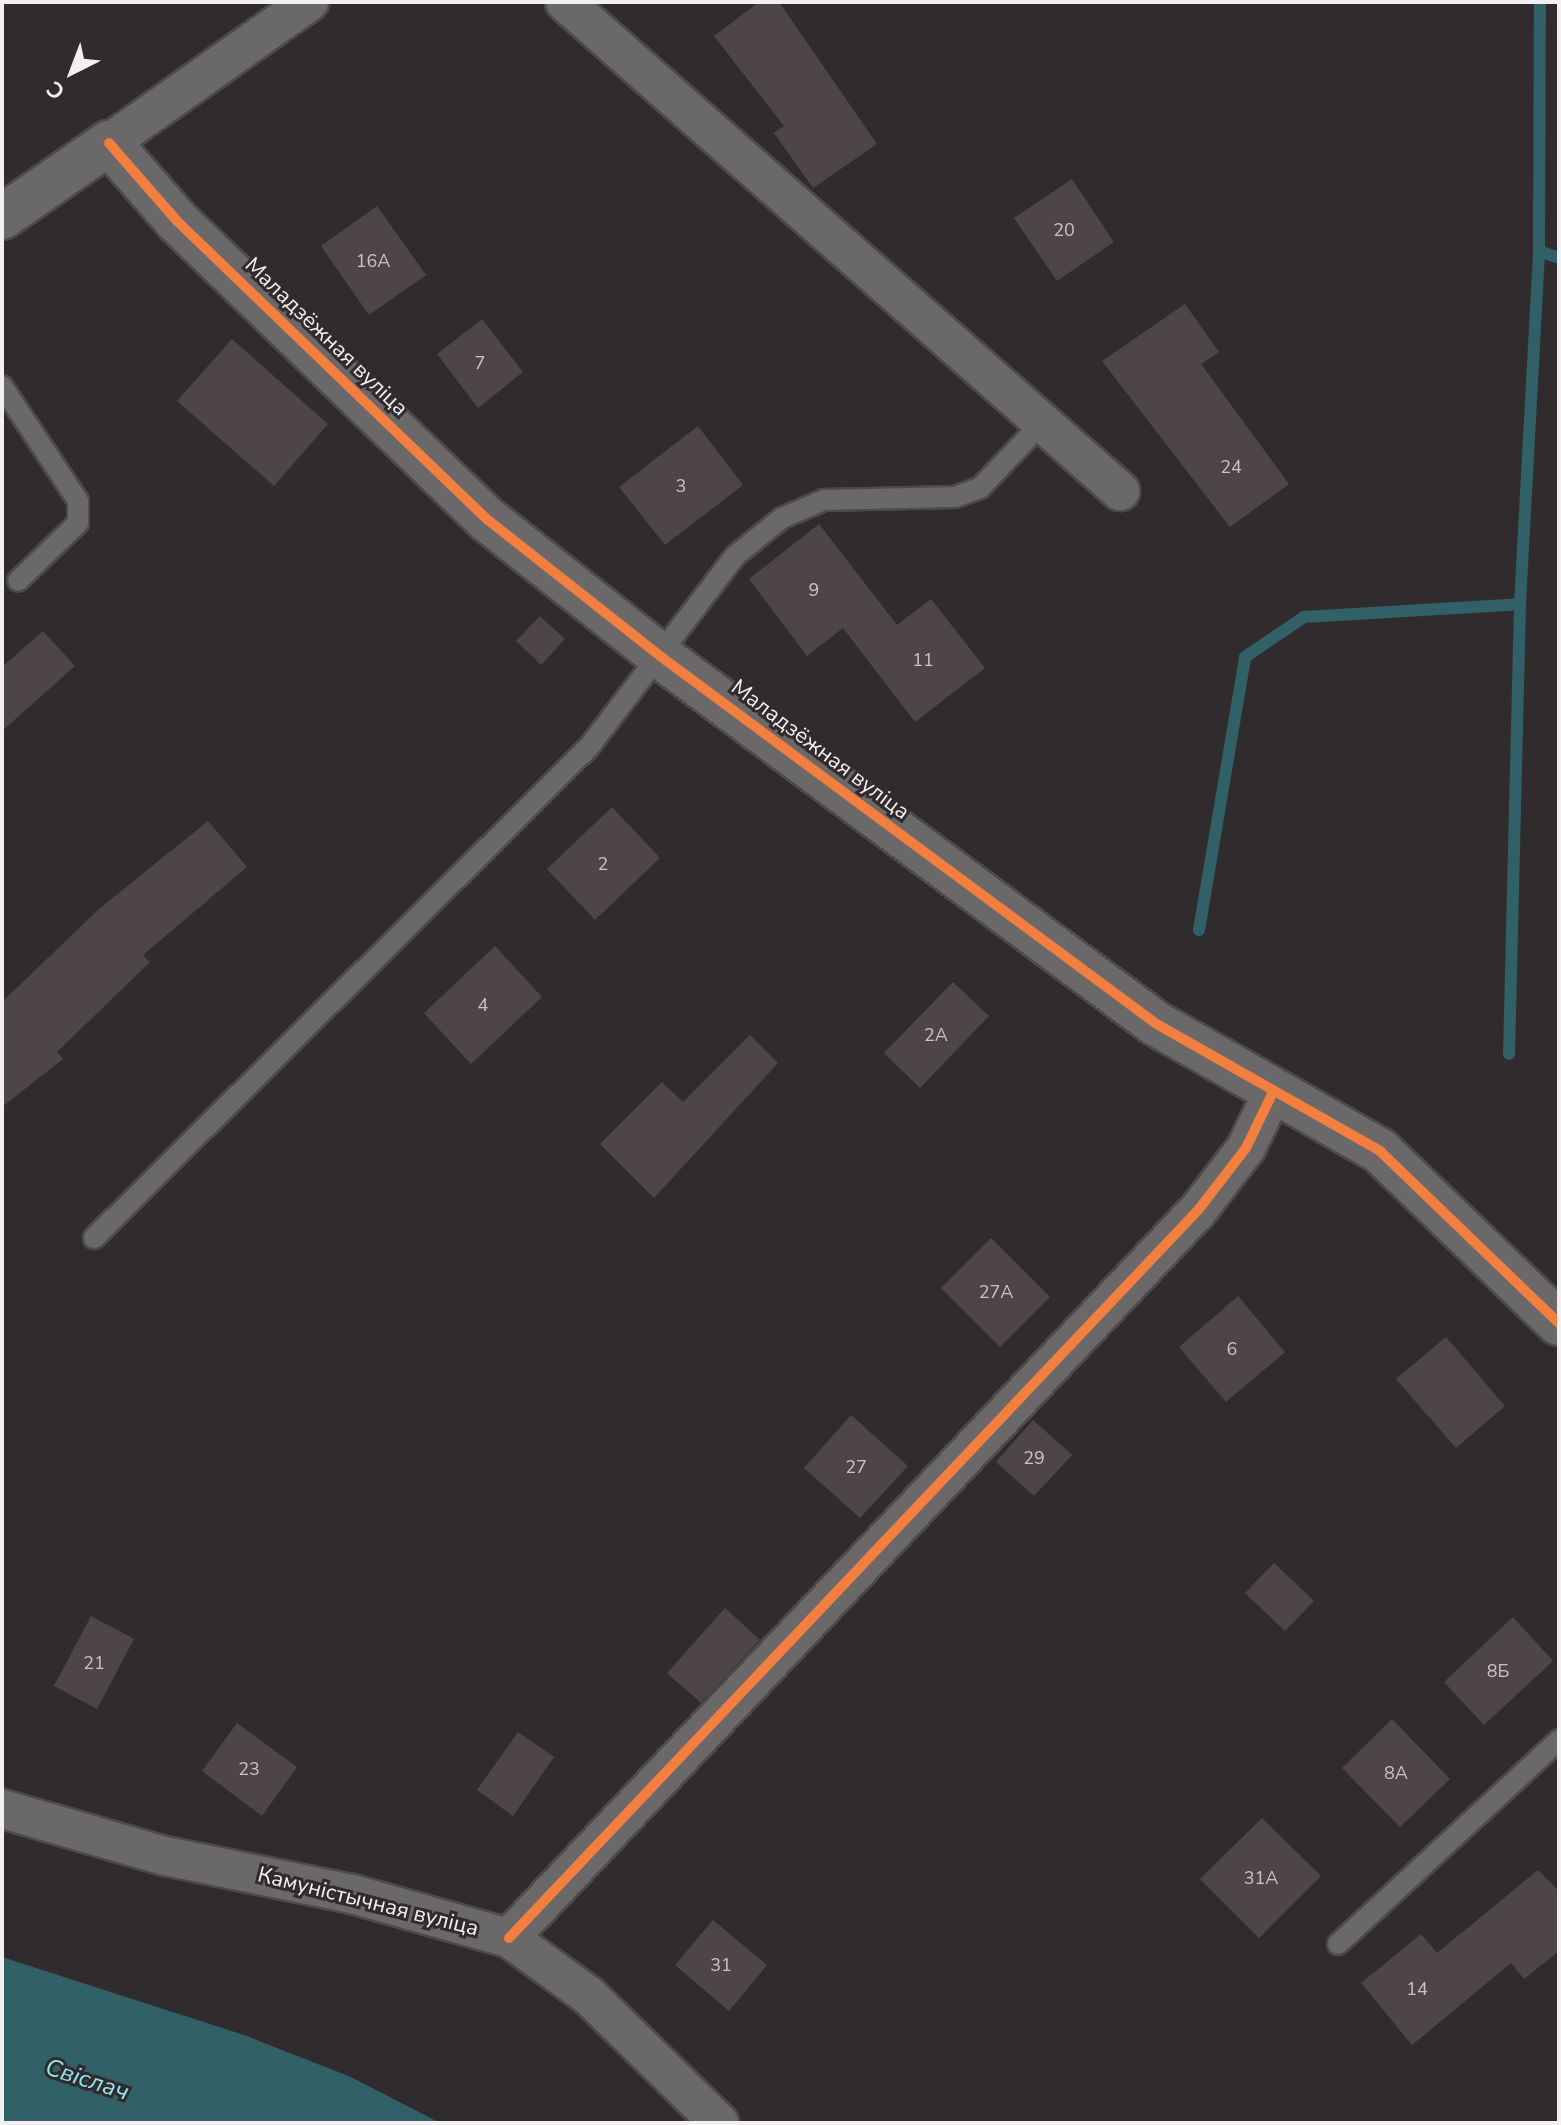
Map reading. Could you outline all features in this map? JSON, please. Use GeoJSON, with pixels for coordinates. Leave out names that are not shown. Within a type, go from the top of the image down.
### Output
{"type":"FeatureCollection","features":[{"type":"Feature","properties":{"kind":"street"},"geometry":{"type":"LineString","coordinates":[[2,217],[309,2]]}},
{"type":"Feature","properties":{"kind":"street"},"geometry":{"type":"LineString","coordinates":[[565,2],[1120,491]]}},
{"type":"Feature","properties":{"kind":"street","name":"Маладзёжная вуліца"},"geometry":{"type":"LineString","coordinates":[[109,143],[177,221],[488,520],[660,656],[1155,1023],[1380,1151],[1559,1323]]}},
{"type":"Feature","properties":{"kind":"street"},"geometry":{"type":"LineString","coordinates":[[509,1938],[1199,1209],[1246,1148],[1274,1090]]}},
{"type":"Feature","properties":{"kind":"street","name":"Камуністычная вуліца"},"geometry":{"type":"LineString","coordinates":[[2,1809],[165,1856],[352,1894],[509,1938],[589,1996],[719,2123]]}},
{"type":"Feature","properties":{"kind":"lane"},"geometry":{"type":"LineString","coordinates":[[2,386],[78,501],[78,523],[18,581]]}},
{"type":"Feature","properties":{"kind":"lane"},"geometry":{"type":"LineString","coordinates":[[94,1238],[589,747],[735,556],[782,518],[824,500],[955,497],[980,488],[1043,422]]}},
{"type":"Feature","properties":{"kind":"lane"},"geometry":{"type":"LineString","coordinates":[[1338,1944],[1559,1740]]}},
{"type":"Feature","properties":{"kind":"water","name":"Свіслач"},"geometry":{"type":"Polygon","coordinates":[[[2,1957],[244,2035],[351,2077],[440,2123],[2,2123],[2,1957]]]}},
{"type":"Feature","properties":{"kind":"building"},"geometry":{"type":"Polygon","coordinates":[[[759,2],[779,2],[877,144],[813,188],[774,133],[784,126],[714,36],[759,2]]]}},
{"type":"Feature","properties":{"kind":"building"},"geometry":{"type":"Polygon","coordinates":[[[1072,179],[1114,242],[1057,281],[1014,218],[1072,179]]]}},
{"type":"Feature","properties":{"kind":"building"},"geometry":{"type":"Polygon","coordinates":[[[377,206],[426,275],[369,315],[321,246],[377,206]]]}},
{"type":"Feature","properties":{"kind":"building"},"geometry":{"type":"Polygon","coordinates":[[[1185,304],[1219,352],[1201,364],[1289,484],[1230,527],[1102,361],[1185,304]]]}},
{"type":"Feature","properties":{"kind":"building"},"geometry":{"type":"Polygon","coordinates":[[[482,319],[523,372],[478,408],[437,354],[482,319]]]}},
{"type":"Feature","properties":{"kind":"building"},"geometry":{"type":"Polygon","coordinates":[[[232,339],[328,424],[274,486],[177,401],[232,339]]]}},
{"type":"Feature","properties":{"kind":"building"},"geometry":{"type":"Polygon","coordinates":[[[698,426],[743,485],[665,545],[619,487],[698,426]]]}},
{"type":"Feature","properties":{"kind":"building"},"geometry":{"type":"Polygon","coordinates":[[[819,524],[897,625],[931,599],[985,668],[915,722],[843,628],[807,656],[749,579],[819,524]]]}},
{"type":"Feature","properties":{"kind":"building"},"geometry":{"type":"Polygon","coordinates":[[[540,616],[565,639],[541,665],[516,641],[540,616]]]}},
{"type":"Feature","properties":{"kind":"building"},"geometry":{"type":"Polygon","coordinates":[[[43,631],[75,666],[2,731],[2,667],[43,631]]]}},
{"type":"Feature","properties":{"kind":"building"},"geometry":{"type":"Polygon","coordinates":[[[612,807],[660,858],[595,920],[547,869],[612,807]]]}},
{"type":"Feature","properties":{"kind":"building"},"geometry":{"type":"Polygon","coordinates":[[[208,821],[247,867],[143,955],[150,962],[57,1052],[63,1059],[2,1107],[2,1002],[99,909],[208,821]]]}},
{"type":"Feature","properties":{"kind":"building"},"geometry":{"type":"Polygon","coordinates":[[[495,946],[542,997],[471,1064],[424,1013],[495,946]]]}},
{"type":"Feature","properties":{"kind":"building"},"geometry":{"type":"Polygon","coordinates":[[[953,982],[989,1016],[920,1088],[884,1053],[953,982]]]}},
{"type":"Feature","properties":{"kind":"building"},"geometry":{"type":"Polygon","coordinates":[[[750,1035],[778,1063],[654,1198],[600,1144],[662,1082],[683,1102],[750,1035]]]}},
{"type":"Feature","properties":{"kind":"building"},"geometry":{"type":"Polygon","coordinates":[[[991,1238],[1050,1297],[1000,1347],[941,1288],[991,1238]]]}},
{"type":"Feature","properties":{"kind":"building"},"geometry":{"type":"Polygon","coordinates":[[[1238,1296],[1285,1352],[1226,1402],[1179,1347],[1238,1296]]]}},
{"type":"Feature","properties":{"kind":"building"},"geometry":{"type":"Polygon","coordinates":[[[1446,1337],[1505,1406],[1456,1448],[1396,1379],[1446,1337]]]}},
{"type":"Feature","properties":{"kind":"building"},"geometry":{"type":"Polygon","coordinates":[[[851,1415],[908,1466],[860,1518],[804,1468],[851,1415]]]}},
{"type":"Feature","properties":{"kind":"building"},"geometry":{"type":"Polygon","coordinates":[[[1033,1420],[1072,1455],[1034,1496],[996,1462],[1033,1420]]]}},
{"type":"Feature","properties":{"kind":"building"},"geometry":{"type":"Polygon","coordinates":[[[1274,1563],[1314,1601],[1285,1631],[1245,1593],[1274,1563]]]}},
{"type":"Feature","properties":{"kind":"building"},"geometry":{"type":"Polygon","coordinates":[[[725,1608],[760,1640],[701,1703],[667,1673],[725,1608]]]}},
{"type":"Feature","properties":{"kind":"building"},"geometry":{"type":"Polygon","coordinates":[[[91,1616],[134,1639],[97,1709],[54,1686],[91,1616]]]}},
{"type":"Feature","properties":{"kind":"building"},"geometry":{"type":"Polygon","coordinates":[[[1513,1617],[1553,1661],[1484,1725],[1444,1682],[1513,1617]]]}},
{"type":"Feature","properties":{"kind":"building"},"geometry":{"type":"Polygon","coordinates":[[[1392,1719],[1450,1779],[1400,1827],[1342,1768],[1392,1719]]]}},
{"type":"Feature","properties":{"kind":"building"},"geometry":{"type":"Polygon","coordinates":[[[237,1723],[297,1767],[262,1816],[202,1771],[237,1723]]]}},
{"type":"Feature","properties":{"kind":"building"},"geometry":{"type":"Polygon","coordinates":[[[518,1732],[554,1757],[513,1816],[477,1790],[518,1732]]]}},
{"type":"Feature","properties":{"kind":"building"},"geometry":{"type":"Polygon","coordinates":[[[1262,1818],[1321,1876],[1259,1938],[1200,1879],[1262,1818]]]}},
{"type":"Feature","properties":{"kind":"building"},"geometry":{"type":"Polygon","coordinates":[[[1538,1870],[1559,1891],[1559,1951],[1524,1979],[1511,1963],[1412,2045],[1361,1983],[1421,1934],[1437,1953],[1538,1870]]]}},
{"type":"Feature","properties":{"kind":"building"},"geometry":{"type":"Polygon","coordinates":[[[713,1920],[767,1965],[729,2011],[675,1965],[713,1920]]]}},
{"type":"Feature","properties":{"kind":"waterway"},"geometry":{"type":"LineString","coordinates":[[1509,1054],[1520,604],[1539,251],[1540,2]]}},
{"type":"Feature","properties":{"kind":"waterway"},"geometry":{"type":"LineString","coordinates":[[1539,251],[1559,258]]}},
{"type":"Feature","properties":{"kind":"waterway"},"geometry":{"type":"LineString","coordinates":[[1199,930],[1245,657],[1304,617],[1520,604]]}},
{"type":"Feature","properties":{"kind":"cycle path"},"geometry":{"type":"LineString","coordinates":[[109,143],[177,221],[488,520],[660,656],[1155,1023],[1380,1151],[1559,1323]]}},
{"type":"Feature","properties":{"kind":"cycle path"},"geometry":{"type":"LineString","coordinates":[[509,1938],[1199,1209],[1246,1148],[1274,1090]]}}]}
